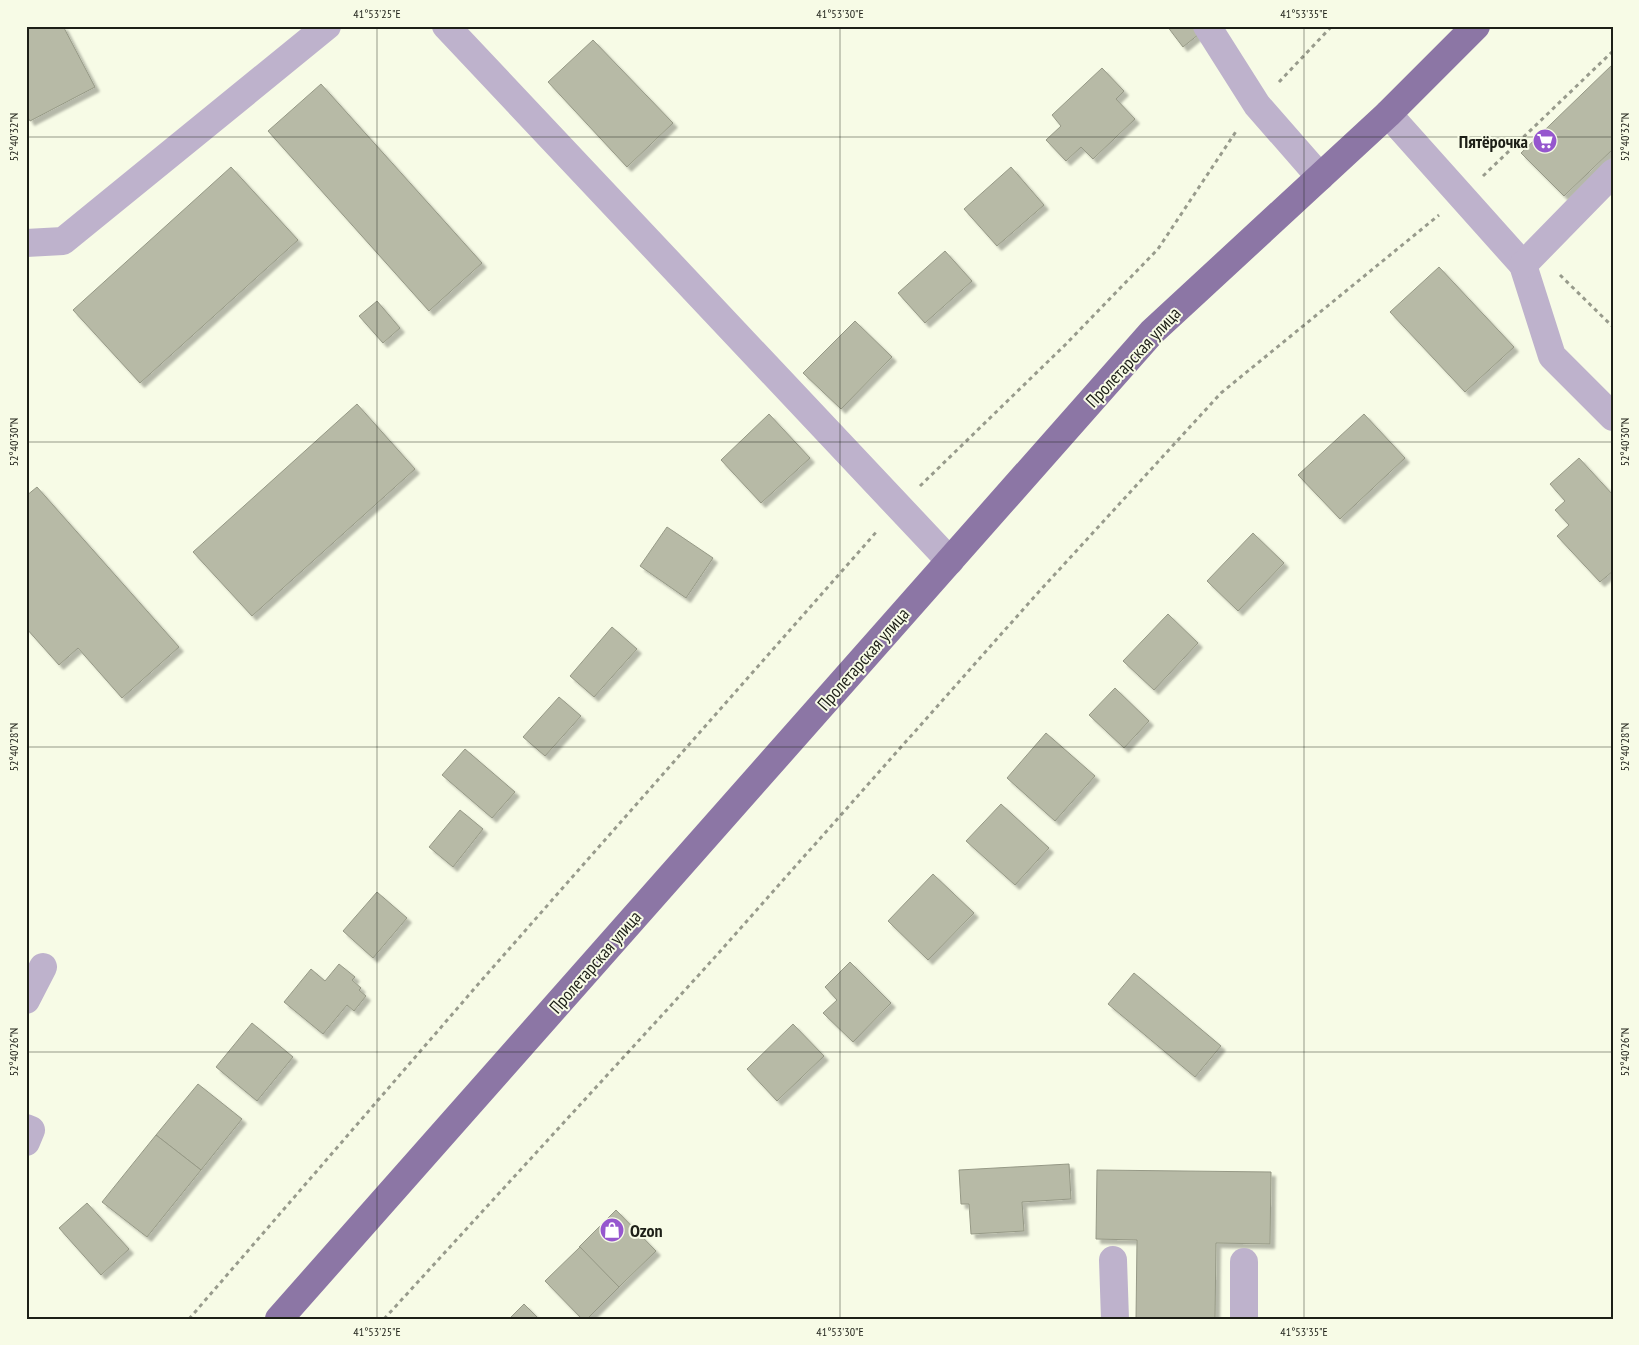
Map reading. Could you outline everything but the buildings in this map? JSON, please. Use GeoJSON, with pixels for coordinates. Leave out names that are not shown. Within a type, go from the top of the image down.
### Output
{"type":"FeatureCollection","features":[{"type":"Feature","properties":{"kind":"main road","name":"Пролетарская улица"},"geometry":{"type":"LineString","coordinates":[[280,1319],[1152,332],[1388,114],[1476,26]]}},
{"type":"Feature","properties":{"kind":"street"},"geometry":{"type":"LineString","coordinates":[[26,243],[63,241],[327,26]]}},
{"type":"Feature","properties":{"kind":"street"},"geometry":{"type":"LineString","coordinates":[[446,26],[950,561]]}},
{"type":"Feature","properties":{"kind":"street"},"geometry":{"type":"LineString","coordinates":[[1207,26],[1257,105],[1320,177]]}},
{"type":"Feature","properties":{"kind":"street"},"geometry":{"type":"LineString","coordinates":[[1388,114],[1462,196],[1530,258],[1552,356],[1613,417]]}},
{"type":"Feature","properties":{"kind":"street"},"geometry":{"type":"LineString","coordinates":[[1530,258],[1613,173]]}},
{"type":"Feature","properties":{"kind":"street"},"geometry":{"type":"LineString","coordinates":[[26,1000],[43,967]]}},
{"type":"Feature","properties":{"kind":"street"},"geometry":{"type":"LineString","coordinates":[[26,1128],[31,1130],[26,1142]]}},
{"type":"Feature","properties":{"kind":"street"},"geometry":{"type":"LineString","coordinates":[[1113,1260],[1115,1319]]}},
{"type":"Feature","properties":{"kind":"street"},"geometry":{"type":"LineString","coordinates":[[1244,1262],[1244,1319]]}},
{"type":"Feature","properties":{"kind":"path"},"geometry":{"type":"LineString","coordinates":[[189,1319],[500,959],[899,507],[1066,344],[1158,249],[1247,115],[1332,26]]}},
{"type":"Feature","properties":{"kind":"path"},"geometry":{"type":"LineString","coordinates":[[384,1319],[707,966],[1035,596],[1221,393],[1462,196],[1613,51]]}},
{"type":"Feature","properties":{"kind":"path"},"geometry":{"type":"LineString","coordinates":[[1530,258],[1613,327]]}},
{"type":"Feature","properties":{"kind":"place","name":"Пятёрочка"},"geometry":{"type":"Point","coordinates":[1545,141]}},
{"type":"Feature","properties":{"kind":"place","name":"Ozon"},"geometry":{"type":"Point","coordinates":[612,1230]}}]}
